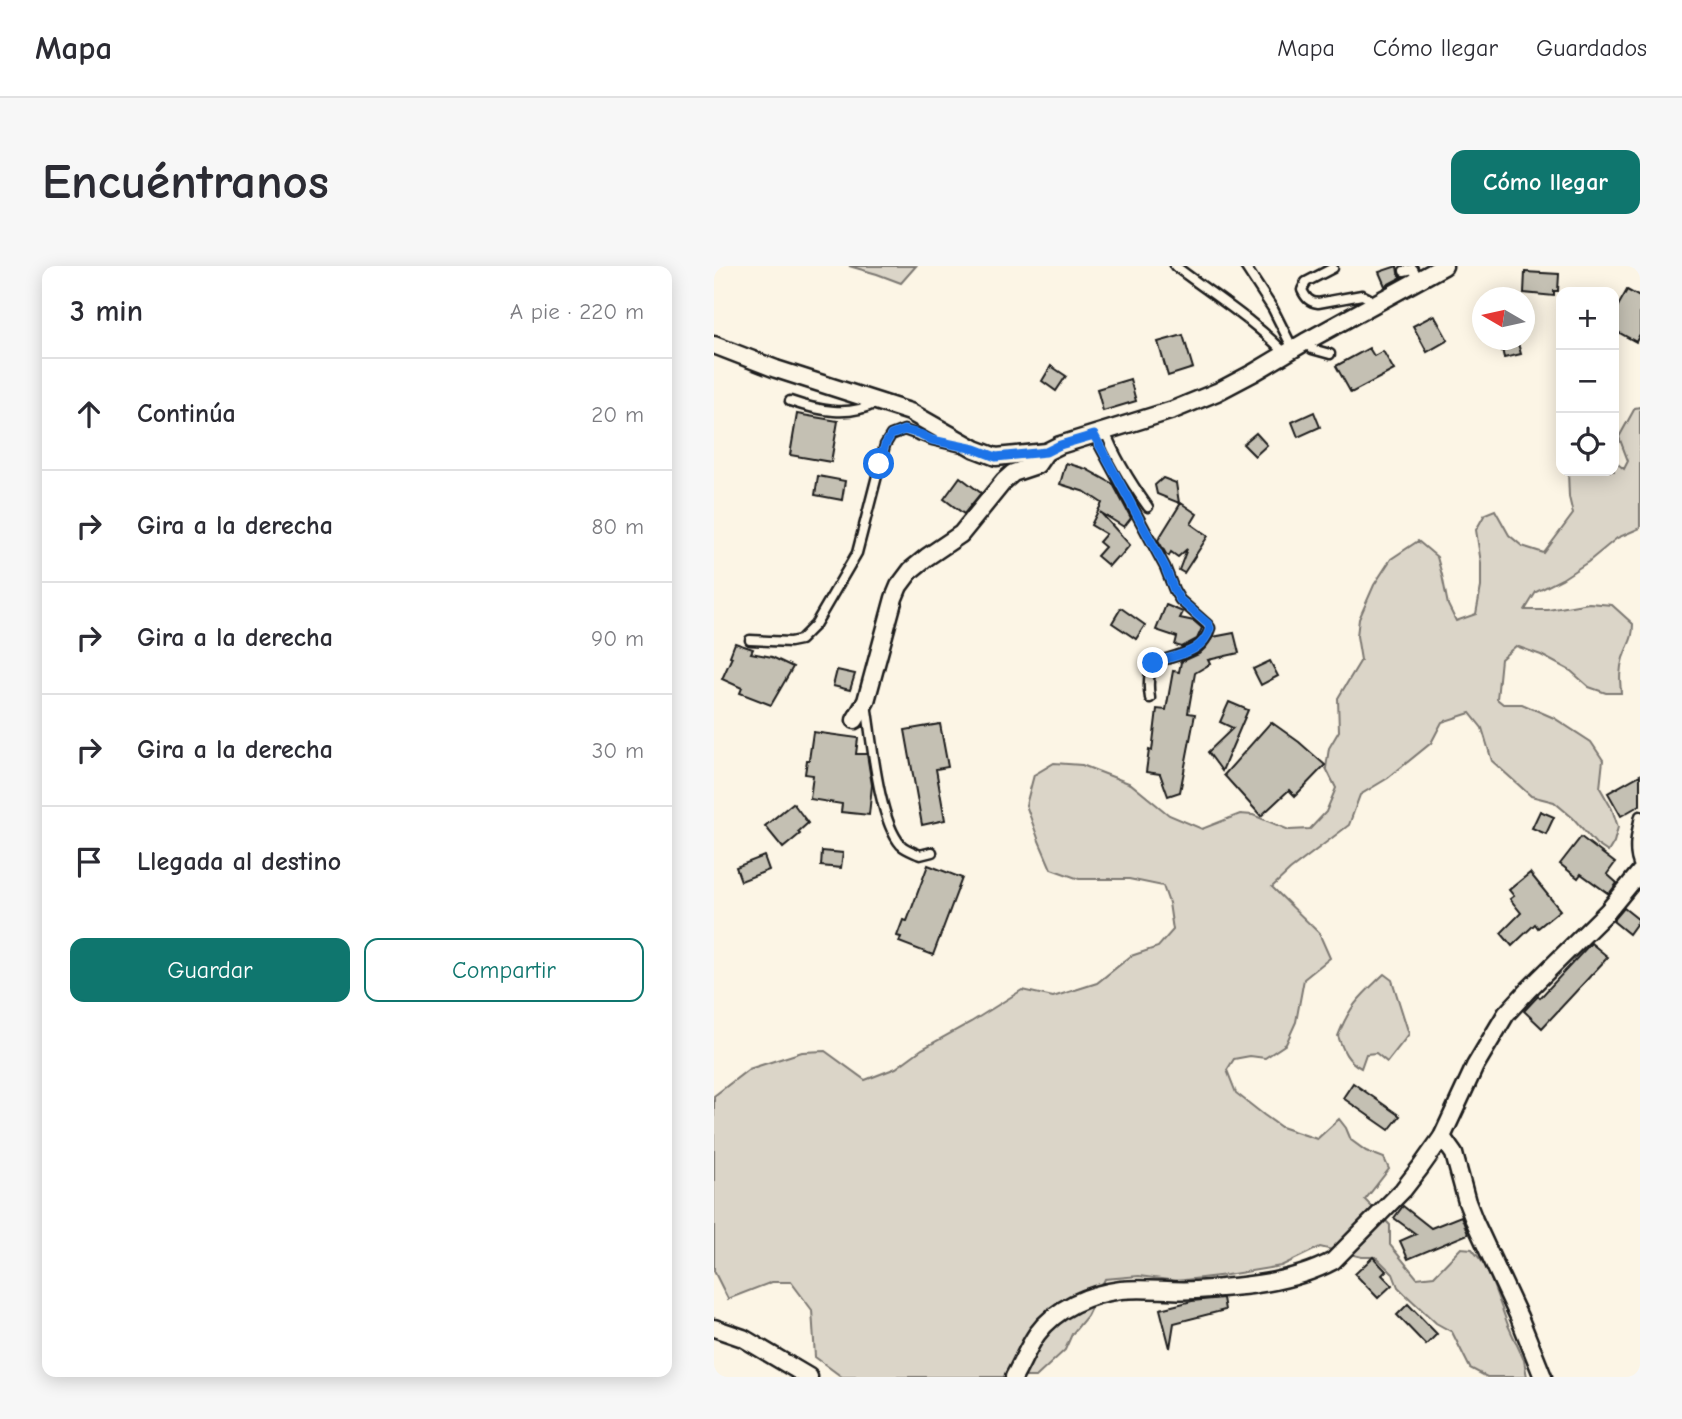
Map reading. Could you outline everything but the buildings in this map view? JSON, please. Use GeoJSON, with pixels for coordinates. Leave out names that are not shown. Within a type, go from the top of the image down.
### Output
{"type":"FeatureCollection","features":[{"type":"Feature","properties":{"kind":"street"},"geometry":{"type":"LineString","coordinates":[[714,345],[776,369],[910,412],[975,449],[996,457],[1046,452],[1060,445],[1173,410],[1217,392],[1444,266]]}},
{"type":"Feature","properties":{"kind":"street"},"geometry":{"type":"LineString","coordinates":[[855,720],[866,701],[899,586],[911,570],[961,534],[1004,481],[1013,473],[1037,465],[1046,452]]}},
{"type":"Feature","properties":{"kind":"street"},"geometry":{"type":"LineString","coordinates":[[1014,1377],[1037,1334],[1058,1313],[1077,1301],[1121,1290],[1193,1291],[1247,1285],[1284,1278],[1319,1268],[1332,1261],[1403,1190],[1441,1138],[1475,1066],[1506,1014],[1608,911],[1640,870]]}},
{"type":"Feature","properties":{"kind":"street"},"geometry":{"type":"LineString","coordinates":[[1441,1138],[1454,1154],[1474,1220],[1519,1317],[1543,1377]]}},
{"type":"Feature","properties":{"kind":"street"},"geometry":{"type":"LineString","coordinates":[[714,1328],[743,1338],[809,1377]]}},
{"type":"Feature","properties":{"kind":"lane"},"geometry":{"type":"LineString","coordinates":[[1175,266],[1267,334],[1294,348],[1330,354]]}},
{"type":"Feature","properties":{"kind":"lane"},"geometry":{"type":"LineString","coordinates":[[1245,266],[1294,348]]}},
{"type":"Feature","properties":{"kind":"lane"},"geometry":{"type":"LineString","coordinates":[[1333,268],[1306,282],[1302,290],[1306,299],[1311,303],[1318,303],[1363,295],[1372,305]]}},
{"type":"Feature","properties":{"kind":"lane"},"geometry":{"type":"LineString","coordinates":[[1404,271],[1413,269],[1419,280]]}},
{"type":"Feature","properties":{"kind":"lane"},"geometry":{"type":"LineString","coordinates":[[790,401],[829,411],[853,412],[879,402]]}},
{"type":"Feature","properties":{"kind":"lane"},"geometry":{"type":"LineString","coordinates":[[750,640],[800,640],[815,625],[857,553],[885,445],[891,435],[904,430],[932,440],[975,449]]}},
{"type":"Feature","properties":{"kind":"lane"},"geometry":{"type":"LineString","coordinates":[[1100,433],[1148,507]]}},
{"type":"Feature","properties":{"kind":"lane"},"geometry":{"type":"LineString","coordinates":[[1100,433],[1174,590],[1180,600],[1210,628],[1205,640],[1196,649],[1153,663],[1148,686],[1150,698]]}},
{"type":"Feature","properties":{"kind":"lane"},"geometry":{"type":"LineString","coordinates":[[866,701],[878,776],[890,828],[903,847],[920,855],[932,852]]}},
{"type":"Feature","properties":{"kind":"lane"},"geometry":{"type":"LineString","coordinates":[[1640,816],[1635,854],[1640,870]]}},
{"type":"Feature","properties":{"kind":"shaded area"},"geometry":{"type":"Polygon","coordinates":[[[849,266],[916,266],[901,283],[849,266]]]}},
{"type":"Feature","properties":{"kind":"shaded area"},"geometry":{"type":"Polygon","coordinates":[[[1640,407],[1640,528],[1617,538],[1588,562],[1536,592],[1525,610],[1548,610],[1589,603],[1612,605],[1633,624],[1621,667],[1621,693],[1606,693],[1589,687],[1571,671],[1541,655],[1516,646],[1501,659],[1497,699],[1503,704],[1522,704],[1554,718],[1591,742],[1603,760],[1600,788],[1618,827],[1608,852],[1596,844],[1573,818],[1554,802],[1531,796],[1492,761],[1482,728],[1470,713],[1442,722],[1431,743],[1388,778],[1360,795],[1349,825],[1272,887],[1319,933],[1330,958],[1304,979],[1296,1022],[1286,1044],[1265,1058],[1250,1056],[1234,1059],[1227,1070],[1236,1093],[1281,1127],[1317,1139],[1339,1119],[1351,1140],[1366,1151],[1384,1158],[1389,1169],[1365,1200],[1390,1225],[1390,1245],[1417,1278],[1434,1276],[1461,1248],[1472,1249],[1485,1265],[1524,1360],[1527,1377],[1487,1377],[1470,1368],[1452,1332],[1436,1323],[1405,1294],[1398,1287],[1393,1274],[1376,1257],[1362,1257],[1320,1247],[1281,1266],[1227,1275],[1176,1281],[1139,1276],[1105,1279],[1087,1316],[1072,1334],[1065,1350],[1036,1377],[842,1377],[815,1357],[812,1310],[791,1282],[772,1282],[728,1299],[714,1271],[714,1096],[749,1069],[802,1052],[825,1051],[865,1080],[896,1068],[922,1049],[1022,990],[1053,997],[1097,983],[1131,956],[1158,947],[1173,930],[1163,886],[1129,879],[1079,879],[1051,869],[1026,805],[1034,775],[1054,763],[1082,765],[1131,784],[1169,815],[1202,829],[1240,814],[1253,815],[1289,830],[1310,829],[1326,812],[1336,788],[1326,768],[1329,748],[1339,731],[1338,698],[1361,660],[1357,636],[1359,619],[1374,585],[1391,559],[1418,541],[1437,557],[1448,605],[1456,621],[1476,614],[1481,587],[1481,563],[1476,530],[1485,514],[1495,510],[1509,535],[1522,546],[1544,553],[1573,514],[1568,476],[1619,476],[1619,465],[1624,469],[1628,461],[1619,437],[1635,408],[1640,407]]]}},
{"type":"Feature","properties":{"kind":"shaded area"},"geometry":{"type":"Polygon","coordinates":[[[1384,974],[1392,980],[1409,1034],[1387,1062],[1376,1053],[1366,1054],[1361,1068],[1349,1058],[1338,1036],[1356,1002],[1384,974]]]}},
{"type":"Feature","properties":{"kind":"route"},"geometry":{"type":"LineString","coordinates":[[879,464],[891,435],[904,430],[996,457],[1046,452],[1094,435],[1180,600],[1210,628],[1209,635],[1196,649],[1153,663]]}}]}
